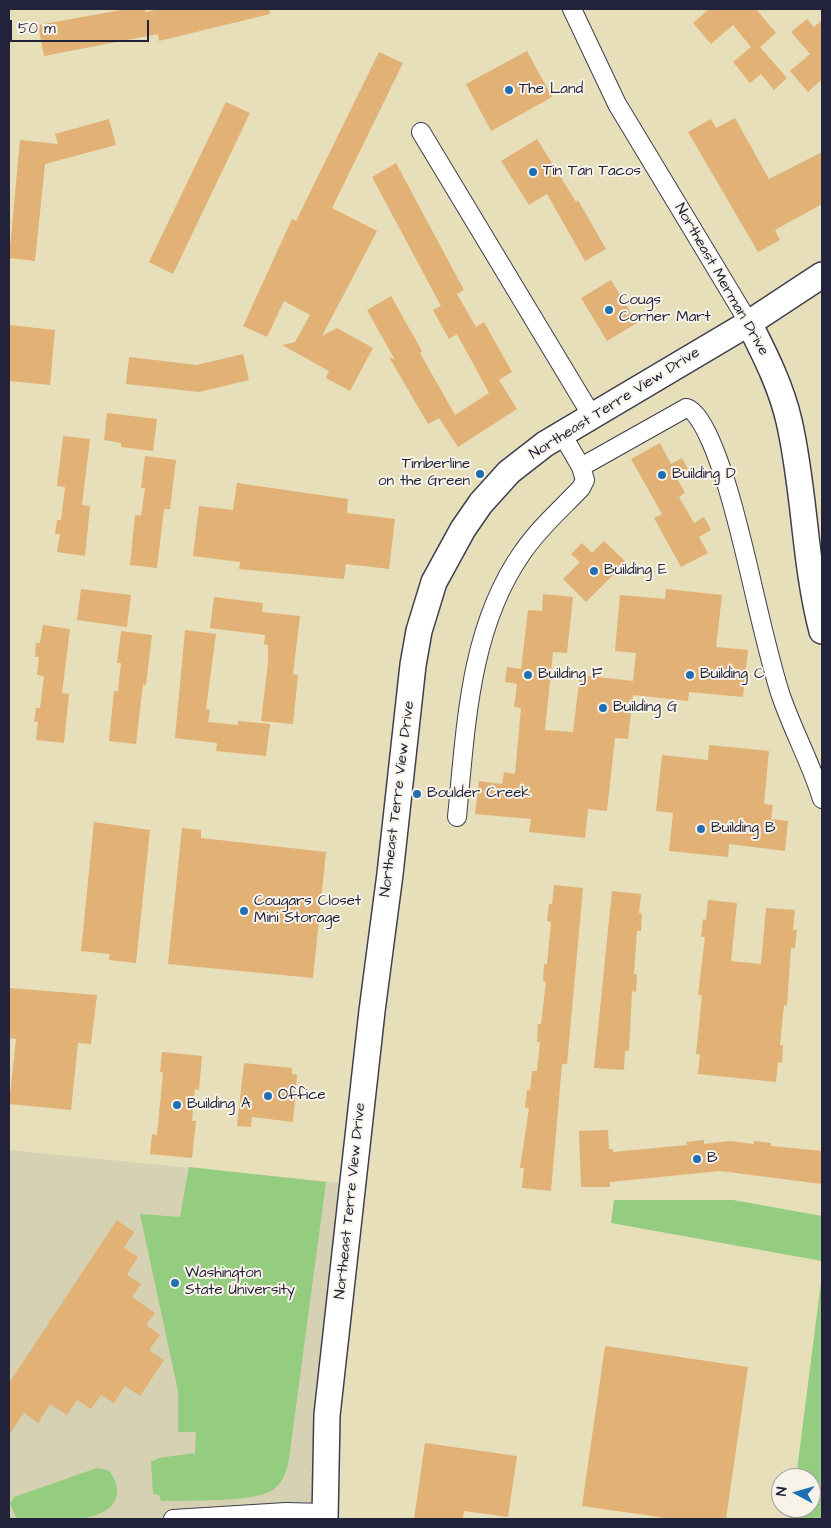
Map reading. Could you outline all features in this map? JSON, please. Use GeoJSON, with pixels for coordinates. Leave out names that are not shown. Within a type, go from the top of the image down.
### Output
{"type":"FeatureCollection","features":[{"type":"Feature","properties":{"kind":"main road","name":"Northeast Terre View Drive"},"geometry":{"type":"LineString","coordinates":[[325,1516],[327,1416],[372,1011],[419,631],[434,582],[463,529],[481,503],[509,472],[562,434],[749,323],[822,275]]}},
{"type":"Feature","properties":{"kind":"main road","name":"Northeast Merman Drive"},"geometry":{"type":"LineString","coordinates":[[749,323],[779,385],[789,420],[797,460],[816,605],[822,631]]}},
{"type":"Feature","properties":{"kind":"street","name":"Northeast Merman Drive"},"geometry":{"type":"LineString","coordinates":[[572,9],[616,104],[749,323]]}},
{"type":"Feature","properties":{"kind":"street"},"geometry":{"type":"LineString","coordinates":[[421,132],[592,416]]}},
{"type":"Feature","properties":{"kind":"street"},"geometry":{"type":"LineString","coordinates":[[581,467],[679,410],[691,409],[696,413],[720,466],[739,525],[754,596],[780,694],[814,774],[822,799]]}},
{"type":"Feature","properties":{"kind":"street"},"geometry":{"type":"LineString","coordinates":[[457,816],[472,694],[487,621],[522,553],[542,527],[584,484],[585,476],[562,434]]}},
{"type":"Feature","properties":{"kind":"street"},"geometry":{"type":"LineString","coordinates":[[173,1519],[286,1512],[325,1516]]}},
{"type":"Feature","properties":{"kind":"shaded area","name":"Washington State University"},"geometry":{"type":"Polygon","coordinates":[[[9,1150],[353,1184],[325,1519],[9,1519],[9,1150]]]}},
{"type":"Feature","properties":{"kind":"green space"},"geometry":{"type":"Polygon","coordinates":[[[189,1167],[326,1182],[288,1463],[284,1476],[273,1490],[251,1497],[219,1500],[161,1501],[159,1495],[153,1494],[151,1462],[159,1458],[195,1453],[196,1432],[178,1432],[178,1391],[140,1214],[180,1217],[189,1167]]]}},
{"type":"Feature","properties":{"kind":"green space"},"geometry":{"type":"Polygon","coordinates":[[[614,1200],[733,1200],[822,1216],[822,1261],[611,1223],[614,1200]]]}},
{"type":"Feature","properties":{"kind":"green space"},"geometry":{"type":"Polygon","coordinates":[[[822,1274],[822,1519],[790,1519],[821,1518],[821,1468],[797,1468],[822,1274]]]}},
{"type":"Feature","properties":{"kind":"green space"},"geometry":{"type":"Polygon","coordinates":[[[97,1468],[108,1470],[114,1478],[117,1488],[117,1494],[112,1505],[103,1512],[90,1517],[74,1519],[17,1519],[10,1504],[14,1497],[97,1468]]]}},
{"type":"Feature","properties":{"kind":"building"},"geometry":{"type":"Polygon","coordinates":[[[127,9],[145,9],[146,12],[161,9],[269,9],[270,14],[159,41],[158,34],[44,56],[38,25],[127,9]]]}},
{"type":"Feature","properties":{"kind":"building"},"geometry":{"type":"Polygon","coordinates":[[[709,9],[756,9],[776,33],[760,47],[787,78],[774,90],[761,74],[750,83],[733,62],[751,47],[733,25],[711,44],[693,23],[709,9]]]}},
{"type":"Feature","properties":{"kind":"building"},"geometry":{"type":"Polygon","coordinates":[[[807,19],[814,27],[822,20],[822,79],[808,92],[790,71],[810,54],[791,32],[807,19]]]}},
{"type":"Feature","properties":{"kind":"building","name":"The Land"},"geometry":{"type":"Polygon","coordinates":[[[527,51],[552,97],[491,131],[466,84],[527,51]]]}},
{"type":"Feature","properties":{"kind":"building"},"geometry":{"type":"Polygon","coordinates":[[[379,52],[403,63],[332,208],[377,231],[322,336],[337,328],[373,348],[350,391],[326,378],[329,371],[282,345],[295,342],[310,315],[284,301],[267,337],[243,326],[292,219],[296,221],[379,52]]]}},
{"type":"Feature","properties":{"kind":"building"},"geometry":{"type":"Polygon","coordinates":[[[226,102],[250,113],[173,274],[149,262],[226,102]]]}},
{"type":"Feature","properties":{"kind":"building"},"geometry":{"type":"Polygon","coordinates":[[[735,118],[769,179],[822,152],[822,204],[775,230],[780,240],[758,252],[688,132],[711,119],[716,128],[735,118]]]}},
{"type":"Feature","properties":{"kind":"building"},"geometry":{"type":"Polygon","coordinates":[[[109,119],[116,145],[45,164],[35,261],[9,258],[20,140],[58,144],[55,134],[109,119]]]}},
{"type":"Feature","properties":{"kind":"building"},"geometry":{"type":"Polygon","coordinates":[[[537,139],[576,202],[578,200],[606,249],[585,261],[547,194],[529,205],[501,161],[537,139]]]}},
{"type":"Feature","properties":{"kind":"building"},"geometry":{"type":"Polygon","coordinates":[[[396,163],[464,290],[457,294],[476,327],[484,322],[512,372],[499,380],[517,409],[458,447],[439,418],[428,424],[389,357],[395,360],[367,310],[391,296],[455,415],[489,393],[457,334],[449,339],[433,310],[441,306],[372,177],[396,163]]]}},
{"type":"Feature","properties":{"kind":"building","name":"Cougs Corner Mart"},"geometry":{"type":"Polygon","coordinates":[[[611,280],[637,323],[607,341],[581,298],[611,280]]]}},
{"type":"Feature","properties":{"kind":"building"},"geometry":{"type":"Polygon","coordinates":[[[9,325],[55,330],[50,385],[9,381],[9,325]]]}},
{"type":"Feature","properties":{"kind":"building"},"geometry":{"type":"Polygon","coordinates":[[[243,354],[249,380],[199,392],[126,384],[129,357],[197,365],[243,354]]]}},
{"type":"Feature","properties":{"kind":"building"},"geometry":{"type":"Polygon","coordinates":[[[107,413],[157,419],[153,451],[121,447],[121,443],[104,440],[107,413]]]}},
{"type":"Feature","properties":{"kind":"building"},"geometry":{"type":"Polygon","coordinates":[[[63,436],[90,439],[82,505],[90,506],[85,556],[57,552],[60,534],[55,534],[57,520],[61,520],[65,487],[57,486],[63,436]]]}},
{"type":"Feature","properties":{"kind":"building"},"geometry":{"type":"Polygon","coordinates":[[[660,443],[671,464],[682,458],[689,471],[677,478],[685,493],[679,497],[694,523],[704,517],[711,530],[699,537],[708,553],[681,567],[654,518],[662,514],[631,459],[660,443]]]}},
{"type":"Feature","properties":{"kind":"building"},"geometry":{"type":"Polygon","coordinates":[[[145,456],[176,460],[170,509],[164,509],[157,568],[130,565],[135,515],[141,516],[145,488],[141,488],[145,456]]]}},
{"type":"Feature","properties":{"kind":"building"},"geometry":{"type":"Polygon","coordinates":[[[237,483],[348,499],[347,513],[395,519],[389,569],[346,564],[344,579],[239,569],[240,562],[193,556],[199,506],[233,510],[237,483]]]}},
{"type":"Feature","properties":{"kind":"building","name":"Building E"},"geometry":{"type":"Polygon","coordinates":[[[604,541],[626,562],[586,602],[563,579],[580,562],[571,554],[582,543],[592,553],[604,541]]]}},
{"type":"Feature","properties":{"kind":"building"},"geometry":{"type":"Polygon","coordinates":[[[81,589],[131,595],[127,627],[77,620],[81,589]]]}},
{"type":"Feature","properties":{"kind":"building"},"geometry":{"type":"Polygon","coordinates":[[[666,589],[722,595],[716,647],[748,650],[743,697],[689,692],[688,701],[633,695],[628,739],[615,738],[607,811],[588,809],[585,838],[529,832],[531,819],[475,814],[479,781],[502,784],[504,772],[515,774],[521,708],[514,707],[517,684],[505,682],[507,667],[521,669],[528,610],[542,611],[543,594],[573,597],[567,653],[553,652],[545,730],[573,732],[580,675],[633,681],[636,653],[615,651],[620,595],[665,599],[666,589]]]}},
{"type":"Feature","properties":{"kind":"building"},"geometry":{"type":"Polygon","coordinates":[[[214,597],[263,603],[262,612],[300,616],[293,674],[298,675],[293,724],[261,721],[268,663],[268,645],[264,644],[265,635],[210,628],[214,597]]]}},
{"type":"Feature","properties":{"kind":"building"},"geometry":{"type":"Polygon","coordinates":[[[43,625],[70,629],[62,693],[69,694],[64,743],[36,740],[38,722],[34,722],[36,708],[40,708],[44,676],[37,675],[39,657],[35,657],[36,643],[40,643],[43,625]]]}},
{"type":"Feature","properties":{"kind":"building"},"geometry":{"type":"Polygon","coordinates":[[[185,630],[216,634],[206,709],[210,710],[208,722],[238,725],[238,721],[270,724],[266,756],[216,751],[217,743],[175,738],[185,630]]]}},
{"type":"Feature","properties":{"kind":"building"},"geometry":{"type":"Polygon","coordinates":[[[121,631],[152,635],[146,685],[143,684],[136,744],[109,741],[114,691],[118,691],[121,663],[117,663],[121,631]]]}},
{"type":"Feature","properties":{"kind":"building"},"geometry":{"type":"Polygon","coordinates":[[[709,745],[769,751],[764,804],[773,805],[771,819],[788,821],[785,851],[729,844],[728,857],[669,851],[673,813],[656,811],[662,755],[708,760],[709,745]]]}},
{"type":"Feature","properties":{"kind":"building"},"geometry":{"type":"Polygon","coordinates":[[[94,822],[150,830],[136,963],[109,960],[110,954],[81,951],[94,822]]]}},
{"type":"Feature","properties":{"kind":"building"},"geometry":{"type":"Polygon","coordinates":[[[182,828],[201,830],[201,838],[326,852],[313,978],[168,964],[182,828]]]}},
{"type":"Feature","properties":{"kind":"building"},"geometry":{"type":"Polygon","coordinates":[[[554,885],[583,888],[567,1064],[562,1064],[551,1191],[522,1188],[524,1168],[520,1168],[529,1108],[525,1108],[527,1090],[530,1090],[532,1071],[537,1071],[540,1042],[537,1042],[538,1024],[541,1024],[546,982],[543,982],[544,964],[547,964],[551,922],[547,921],[549,904],[552,904],[554,885]]]}},
{"type":"Feature","properties":{"kind":"building"},"geometry":{"type":"Polygon","coordinates":[[[612,891],[641,894],[639,913],[642,914],[641,931],[637,931],[634,974],[637,974],[636,992],[632,991],[629,1051],[625,1051],[624,1070],[594,1068],[612,891]]]}},
{"type":"Feature","properties":{"kind":"building"},"geometry":{"type":"Polygon","coordinates":[[[708,900],[737,903],[731,961],[761,964],[766,908],[795,910],[793,930],[797,930],[795,948],[791,948],[787,1006],[784,1005],[780,1045],[783,1045],[782,1063],[778,1062],[776,1082],[698,1074],[700,1054],[696,1054],[702,995],[698,995],[705,937],[701,937],[703,919],[706,920],[708,900]]]}},
{"type":"Feature","properties":{"kind":"building"},"geometry":{"type":"Polygon","coordinates":[[[9,988],[97,995],[91,1044],[78,1043],[71,1110],[9,1104],[16,1039],[9,1038],[9,988]]]}},
{"type":"Feature","properties":{"kind":"building","name":"Building A"},"geometry":{"type":"Polygon","coordinates":[[[162,1052],[202,1056],[199,1090],[195,1089],[192,1121],[196,1121],[192,1158],[150,1154],[152,1134],[157,1135],[163,1073],[160,1072],[162,1052]]]}},
{"type":"Feature","properties":{"kind":"building","name":"Office"},"geometry":{"type":"Polygon","coordinates":[[[244,1063],[292,1068],[292,1074],[297,1075],[293,1122],[252,1117],[251,1127],[237,1126],[244,1063]]]}},
{"type":"Feature","properties":{"kind":"building"},"geometry":{"type":"Polygon","coordinates":[[[608,1130],[609,1149],[613,1149],[613,1152],[687,1145],[686,1142],[704,1140],[704,1144],[730,1141],[754,1144],[754,1141],[771,1143],[771,1146],[822,1151],[822,1184],[720,1171],[610,1182],[610,1187],[581,1187],[579,1131],[608,1130]]]}},
{"type":"Feature","properties":{"kind":"building"},"geometry":{"type":"Polygon","coordinates":[[[117,1220],[134,1232],[124,1248],[138,1257],[127,1275],[141,1284],[132,1297],[155,1313],[146,1325],[160,1335],[149,1350],[164,1360],[140,1396],[125,1386],[114,1403],[101,1395],[91,1409],[77,1400],[67,1415],[50,1404],[38,1423],[24,1413],[9,1435],[9,1383],[117,1220]]]}},
{"type":"Feature","properties":{"kind":"building"},"geometry":{"type":"Polygon","coordinates":[[[605,1346],[748,1367],[726,1519],[673,1519],[582,1506],[605,1346]]]}},
{"type":"Feature","properties":{"kind":"building"},"geometry":{"type":"Polygon","coordinates":[[[425,1443],[517,1456],[508,1517],[464,1511],[463,1519],[414,1519],[425,1443]]]}},
{"type":"Feature","properties":{"kind":"place","name":"The Land"},"geometry":{"type":"Point","coordinates":[509,90]}},
{"type":"Feature","properties":{"kind":"place","name":"Tin Tan Tacos"},"geometry":{"type":"Point","coordinates":[533,172]}},
{"type":"Feature","properties":{"kind":"place","name":"Cougs Corner Mart"},"geometry":{"type":"Point","coordinates":[609,310]}},
{"type":"Feature","properties":{"kind":"place","name":"Timberline on the Green"},"geometry":{"type":"Point","coordinates":[480,474]}},
{"type":"Feature","properties":{"kind":"place","name":"Building D"},"geometry":{"type":"Point","coordinates":[662,475]}},
{"type":"Feature","properties":{"kind":"place","name":"Building E"},"geometry":{"type":"Point","coordinates":[594,571]}},
{"type":"Feature","properties":{"kind":"place","name":"Building F"},"geometry":{"type":"Point","coordinates":[528,675]}},
{"type":"Feature","properties":{"kind":"place","name":"Building C"},"geometry":{"type":"Point","coordinates":[690,675]}},
{"type":"Feature","properties":{"kind":"place","name":"Building G"},"geometry":{"type":"Point","coordinates":[603,708]}},
{"type":"Feature","properties":{"kind":"place","name":"Boulder Creek"},"geometry":{"type":"Point","coordinates":[417,794]}},
{"type":"Feature","properties":{"kind":"place","name":"Building B"},"geometry":{"type":"Point","coordinates":[701,829]}},
{"type":"Feature","properties":{"kind":"place","name":"Cougars Closet Mini Storage"},"geometry":{"type":"Point","coordinates":[244,911]}},
{"type":"Feature","properties":{"kind":"place","name":"Office"},"geometry":{"type":"Point","coordinates":[268,1096]}},
{"type":"Feature","properties":{"kind":"place","name":"Building A"},"geometry":{"type":"Point","coordinates":[177,1105]}},
{"type":"Feature","properties":{"kind":"place","name":"B"},"geometry":{"type":"Point","coordinates":[697,1159]}},
{"type":"Feature","properties":{"kind":"place","name":"Washington State University"},"geometry":{"type":"Point","coordinates":[175,1283]}}]}
